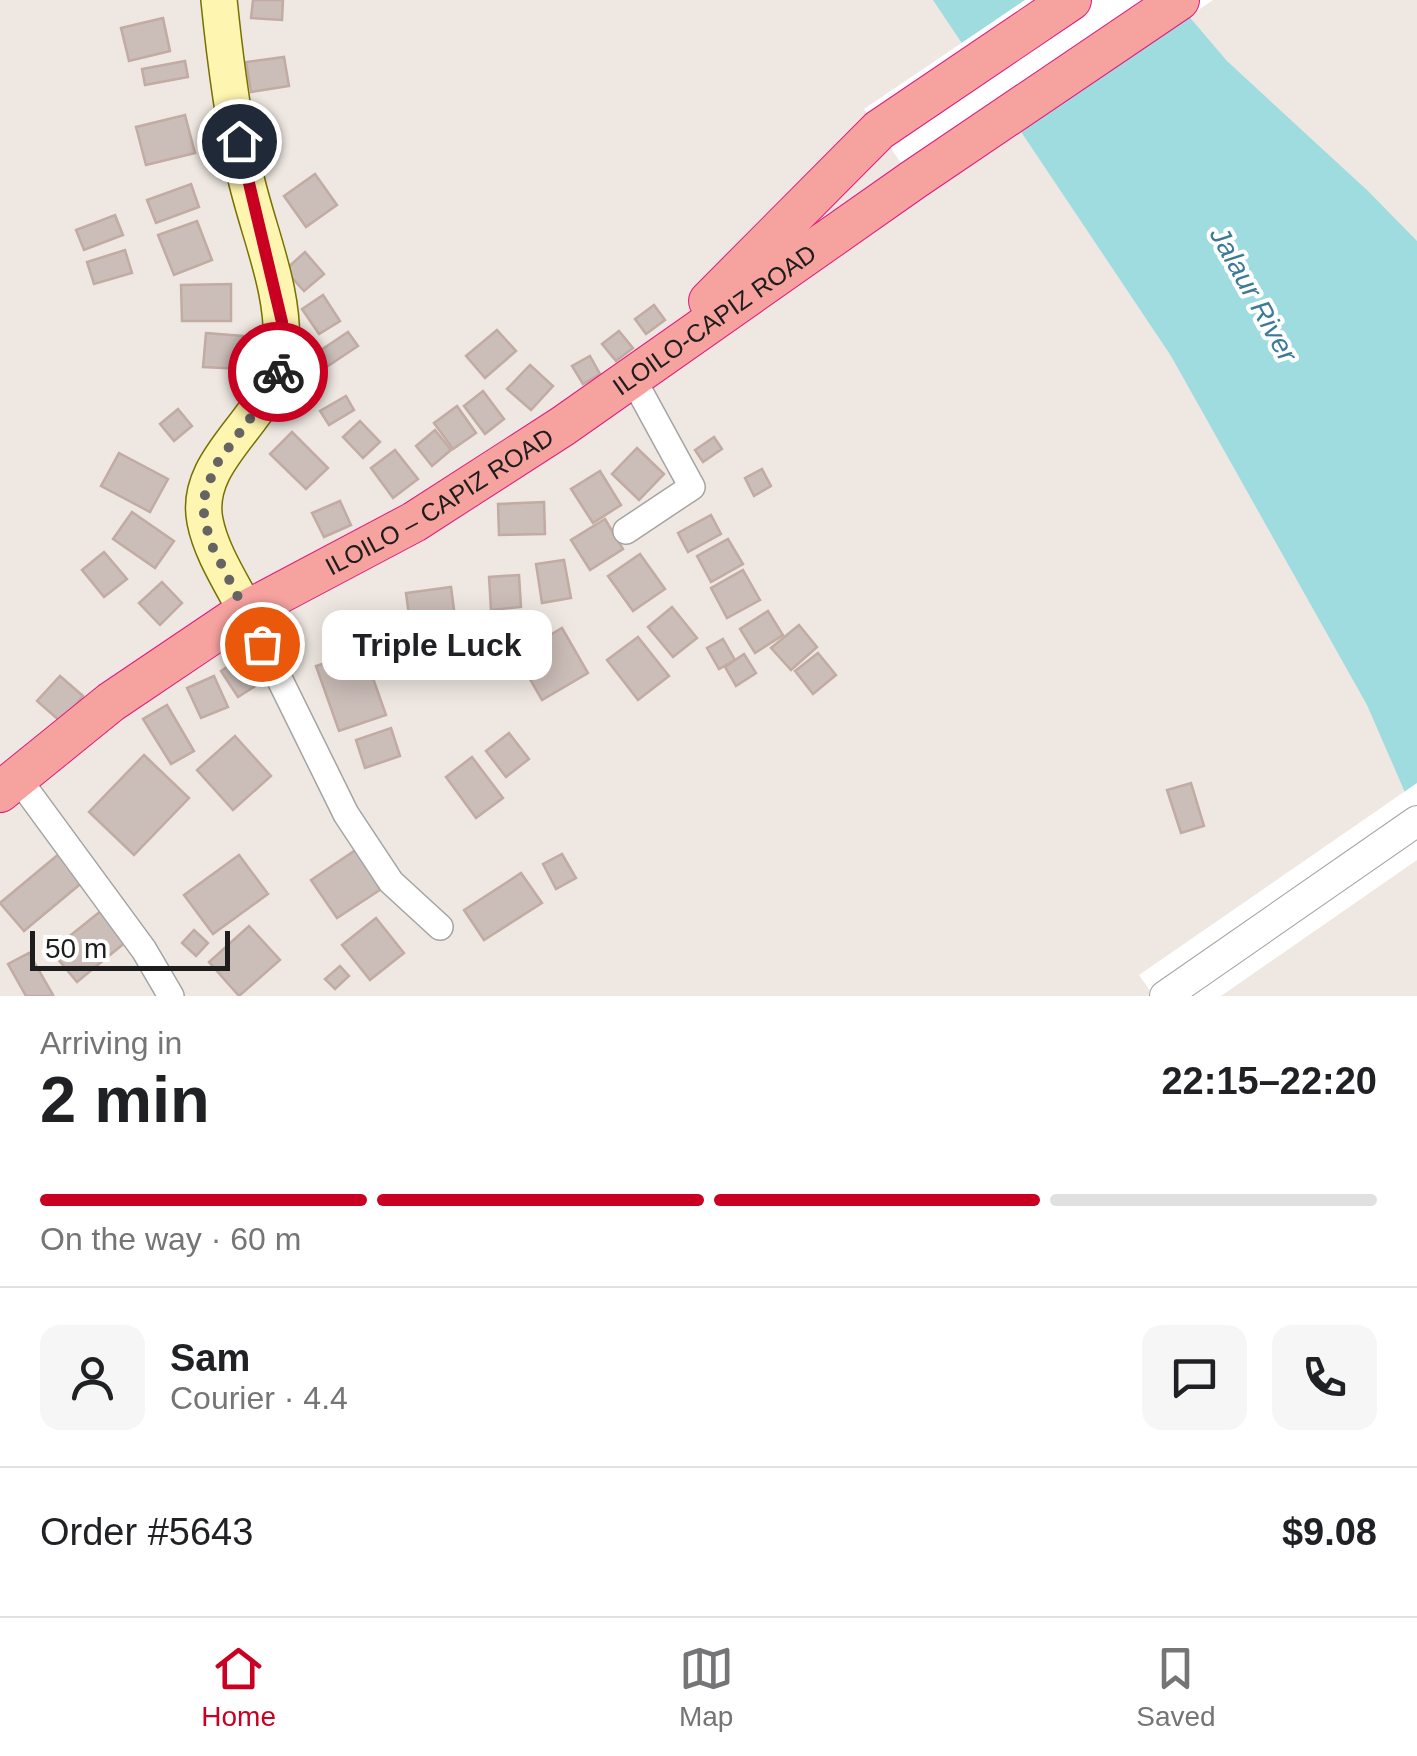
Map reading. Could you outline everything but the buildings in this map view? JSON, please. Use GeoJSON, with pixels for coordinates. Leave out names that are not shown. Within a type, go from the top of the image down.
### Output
{"type":"FeatureCollection","features":[{"type":"Feature","properties":{"kind":"highway","name":"ILOILO-CAPIZ ROAD"},"geometry":{"type":"LineString","coordinates":[[632,378],[879,130],[1072,0]]}},
{"type":"Feature","properties":{"kind":"highway","name":"ILOILO-CAPIZ ROAD"},"geometry":{"type":"LineString","coordinates":[[632,378],[1179,0]]}},
{"type":"Feature","properties":{"kind":"highway","name":"ILOILO – CAPIZ ROAD"},"geometry":{"type":"LineString","coordinates":[[8,784],[110,702],[246,610],[414,522],[632,378]]}},
{"type":"Feature","properties":{"kind":"main road"},"geometry":{"type":"LineString","coordinates":[[220,0],[226,71],[246,176],[282,322],[275,385],[215,466],[204,498],[204,519],[212,546],[246,610]]}},
{"type":"Feature","properties":{"kind":"street"},"geometry":{"type":"LineString","coordinates":[[626,531],[692,487],[632,378]]}},
{"type":"Feature","properties":{"kind":"street"},"geometry":{"type":"LineString","coordinates":[[246,610],[346,814],[391,882],[440,927]]}},
{"type":"Feature","properties":{"kind":"street"},"geometry":{"type":"LineString","coordinates":[[8,784],[144,950],[171,996]]}},
{"type":"Feature","properties":{"kind":"street"},"geometry":{"type":"LineString","coordinates":[[1165,996],[1417,822]]}},
{"type":"Feature","properties":{"kind":"water","name":"Jalaur River"},"geometry":{"type":"Polygon","coordinates":[[[933,0],[1175,0],[1227,61],[1417,241],[1417,820],[1367,705],[1171,356],[933,0]]]}},
{"type":"Feature","properties":{"kind":"pier"},"geometry":{"type":"Polygon","coordinates":[[[1025,0],[1213,0],[923,195],[864,109],[1025,0]]]}},
{"type":"Feature","properties":{"kind":"pier"},"geometry":{"type":"Polygon","coordinates":[[[1417,783],[1417,860],[1221,996],[1154,996],[1139,975],[1417,783]]]}},
{"type":"Feature","properties":{"kind":"way so far"},"geometry":{"type":"LineString","coordinates":[[262,644],[212,546],[204,519],[204,498],[215,466],[275,385],[278,372]]}},
{"type":"Feature","properties":{"kind":"place","name":"Triple Luck"},"geometry":{"type":"Point","coordinates":[262,644]}},
{"type":"Feature","properties":{"kind":"route"},"geometry":{"type":"LineString","coordinates":[[239,141],[282,322],[278,372]]}}]}
